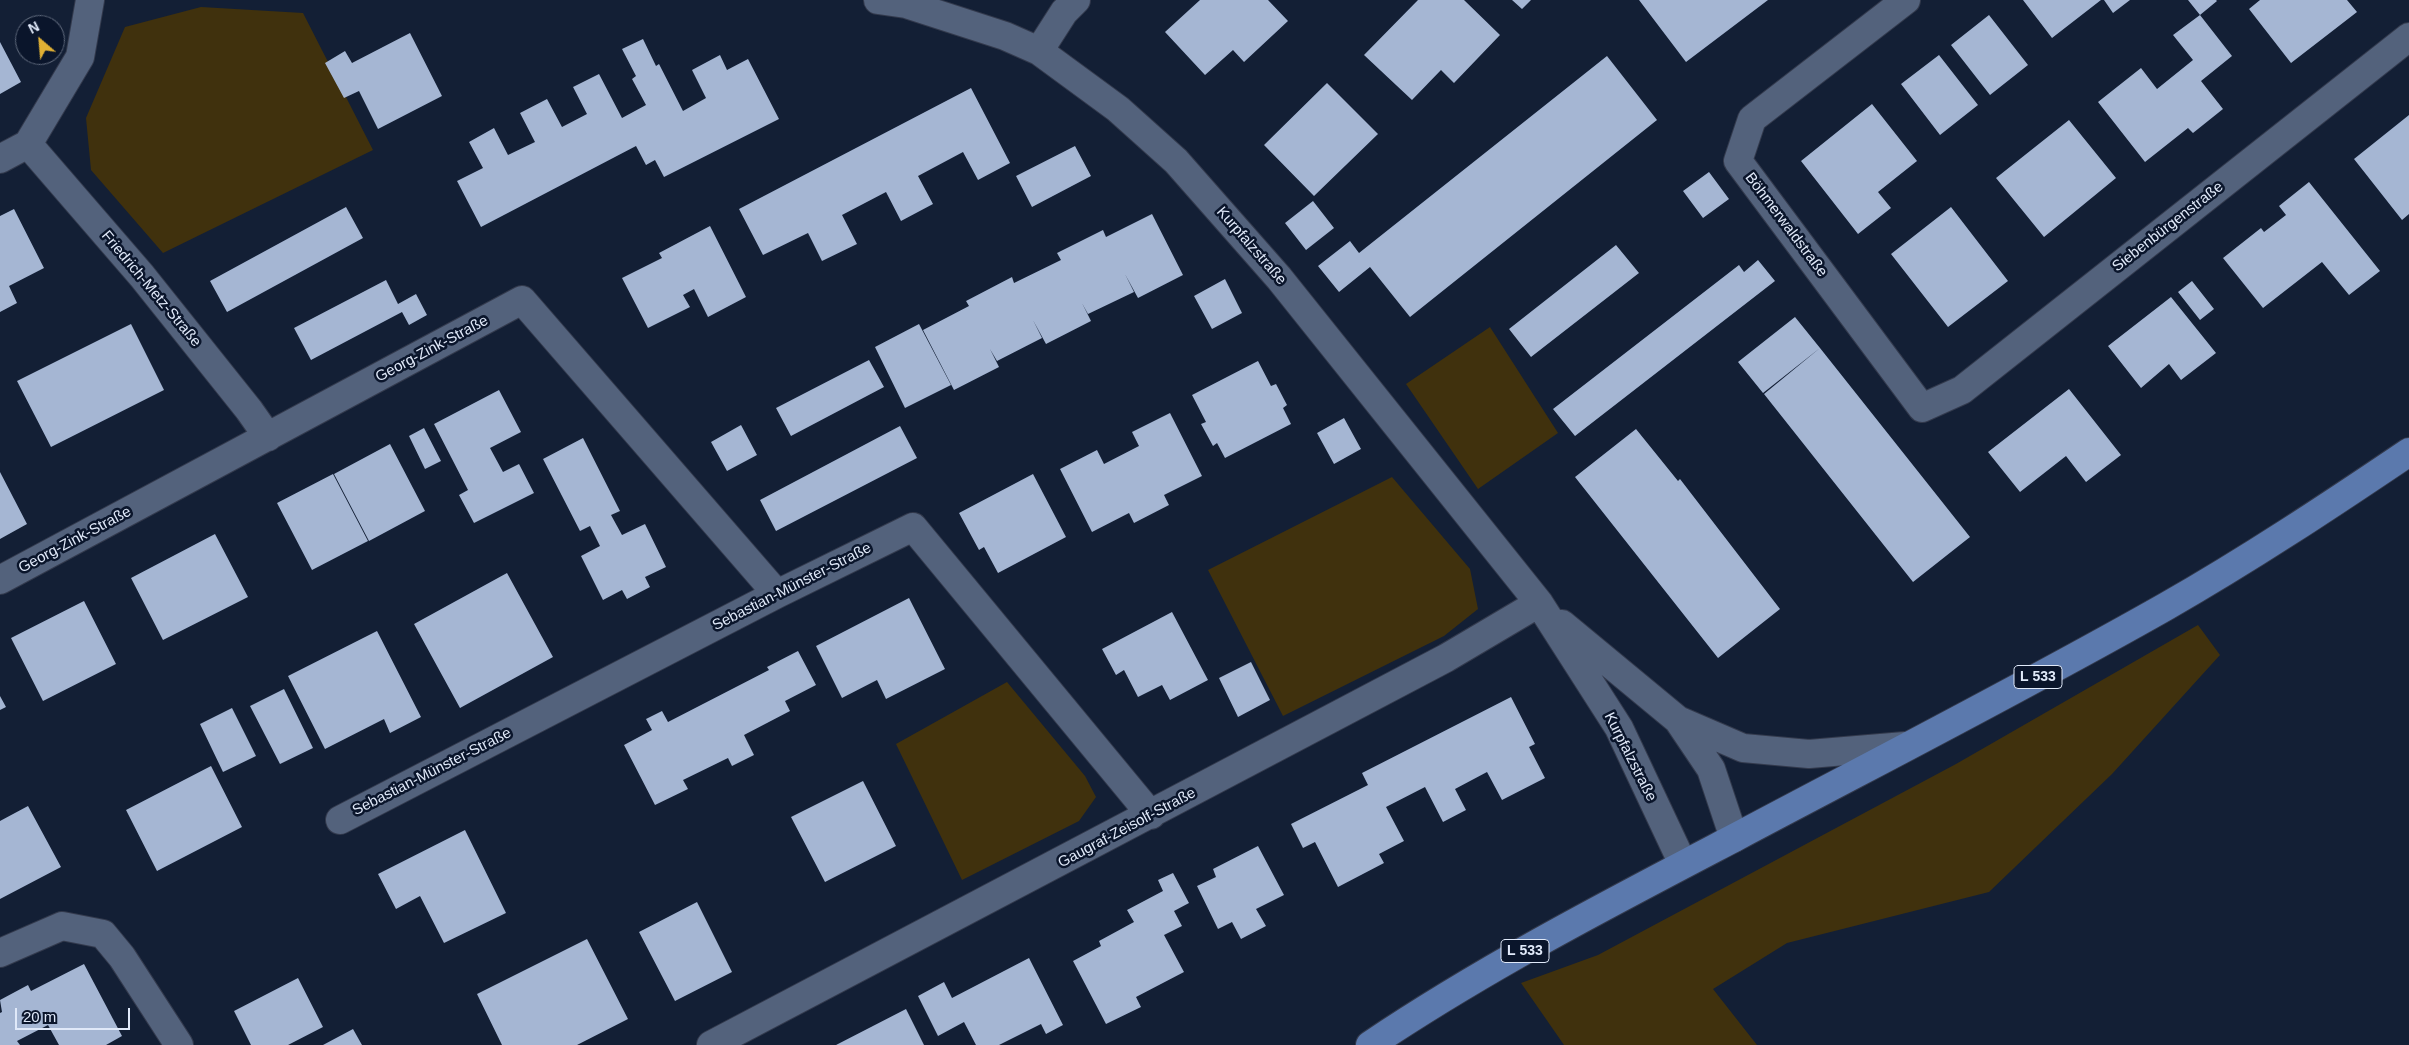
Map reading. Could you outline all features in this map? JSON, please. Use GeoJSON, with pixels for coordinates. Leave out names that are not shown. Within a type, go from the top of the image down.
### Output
{"type":"FeatureCollection","features":[{"type":"Feature","properties":{"kind":"main road","name":"L 533"},"geometry":{"type":"LineString","coordinates":[[1370,1045],[1402,1024],[1542,942],[1683,864],[2051,670],[2168,605],[2335,502],[2409,452]]}},
{"type":"Feature","properties":{"kind":"street"},"geometry":{"type":"LineString","coordinates":[[0,159],[28,144],[80,57],[90,0]]}},
{"type":"Feature","properties":{"kind":"street","name":"Kurpfalzstraße"},"geometry":{"type":"LineString","coordinates":[[878,0],[906,4],[1005,36],[1039,51],[1118,109],[1176,161],[1279,278],[1538,603],[1619,728],[1683,864]]}},
{"type":"Feature","properties":{"kind":"street"},"geometry":{"type":"LineString","coordinates":[[1039,51],[1064,12],[1076,0]]}},
{"type":"Feature","properties":{"kind":"street","name":"Böhmerwaldstraße"},"geometry":{"type":"LineString","coordinates":[[1906,0],[1752,119],[1738,161],[1922,408]]}},
{"type":"Feature","properties":{"kind":"street","name":"Siebenbürgenstraße"},"geometry":{"type":"LineString","coordinates":[[1922,408],[1962,390],[2409,36]]}},
{"type":"Feature","properties":{"kind":"street","name":"Friedrich-Metz-Straße"},"geometry":{"type":"LineString","coordinates":[[28,144],[142,276],[249,410],[268,437]]}},
{"type":"Feature","properties":{"kind":"street","name":"Georg-Zink-Straße"},"geometry":{"type":"LineString","coordinates":[[0,580],[522,300],[777,594]]}},
{"type":"Feature","properties":{"kind":"street","name":"Sebastian-Münster-Straße"},"geometry":{"type":"LineString","coordinates":[[340,820],[777,594],[913,527],[1152,815]]}},
{"type":"Feature","properties":{"kind":"street","name":"Kurpfalzstraße"},"geometry":{"type":"LineString","coordinates":[[1538,603],[1607,663],[1678,720],[1743,748],[1809,754],[1905,746]]}},
{"type":"Feature","properties":{"kind":"street","name":"Gaugraf-Zeisolf-Straße"},"geometry":{"type":"LineString","coordinates":[[710,1045],[1152,815],[1446,658],[1538,603]]}},
{"type":"Feature","properties":{"kind":"street","name":"Kurpfalzstraße"},"geometry":{"type":"LineString","coordinates":[[1678,720],[1711,769],[1734,838]]}},
{"type":"Feature","properties":{"kind":"street"},"geometry":{"type":"LineString","coordinates":[[0,953],[62,926],[104,934],[122,957],[179,1045]]}},
{"type":"Feature","properties":{"kind":"shaded area"},"geometry":{"type":"Polygon","coordinates":[[[201,7],[303,13],[373,150],[163,253],[91,170],[86,118],[125,27],[201,7]]]}},
{"type":"Feature","properties":{"kind":"shaded area"},"geometry":{"type":"Polygon","coordinates":[[[1490,327],[1558,433],[1478,489],[1406,384],[1490,327]]]}},
{"type":"Feature","properties":{"kind":"shaded area"},"geometry":{"type":"Polygon","coordinates":[[[1392,477],[1470,569],[1478,609],[1444,636],[1283,716],[1208,570],[1392,477]]]}},
{"type":"Feature","properties":{"kind":"shaded area"},"geometry":{"type":"Polygon","coordinates":[[[2198,625],[2220,655],[2112,774],[1989,892],[1787,943],[1713,989],[1757,1045],[1564,1045],[1521,983],[1598,955],[1956,764],[2198,625]]]}},
{"type":"Feature","properties":{"kind":"shaded area"},"geometry":{"type":"Polygon","coordinates":[[[1007,682],[1085,776],[1096,797],[1079,821],[962,880],[896,744],[1007,682]]]}},
{"type":"Feature","properties":{"kind":"building"},"geometry":{"type":"Polygon","coordinates":[[[1200,0],[1268,0],[1288,21],[1244,62],[1233,50],[1205,75],[1165,32],[1200,0]]]}},
{"type":"Feature","properties":{"kind":"building"},"geometry":{"type":"Polygon","coordinates":[[[1418,0],[1464,0],[1500,35],[1454,83],[1441,70],[1412,100],[1364,55],[1418,0]]]}},
{"type":"Feature","properties":{"kind":"building"},"geometry":{"type":"Polygon","coordinates":[[[1512,0],[1531,0],[1522,9],[1512,0]]]}},
{"type":"Feature","properties":{"kind":"building"},"geometry":{"type":"Polygon","coordinates":[[[1639,0],[1768,0],[1686,62],[1639,0]]]}},
{"type":"Feature","properties":{"kind":"building"},"geometry":{"type":"Polygon","coordinates":[[[2023,0],[2101,0],[2052,38],[2023,0]]]}},
{"type":"Feature","properties":{"kind":"building"},"geometry":{"type":"Polygon","coordinates":[[[2104,0],[2130,0],[2113,13],[2104,0]]]}},
{"type":"Feature","properties":{"kind":"building"},"geometry":{"type":"Polygon","coordinates":[[[2188,0],[2216,0],[2217,1],[2200,15],[2188,0]]]}},
{"type":"Feature","properties":{"kind":"building"},"geometry":{"type":"Polygon","coordinates":[[[2260,0],[2347,0],[2357,12],[2291,63],[2249,9],[2260,0]]]}},
{"type":"Feature","properties":{"kind":"building"},"geometry":{"type":"Polygon","coordinates":[[[1989,15],[2028,65],[1990,95],[1951,45],[1989,15]]]}},
{"type":"Feature","properties":{"kind":"building"},"geometry":{"type":"Polygon","coordinates":[[[2200,15],[2232,56],[2201,81],[2223,109],[2193,133],[2188,128],[2145,162],[2098,102],[2141,68],[2157,89],[2193,60],[2173,35],[2200,15]]]}},
{"type":"Feature","properties":{"kind":"building"},"geometry":{"type":"Polygon","coordinates":[[[410,33],[442,96],[378,129],[359,91],[344,98],[325,63],[345,51],[352,63],[410,33]]]}},
{"type":"Feature","properties":{"kind":"building"},"geometry":{"type":"Polygon","coordinates":[[[643,39],[656,66],[659,64],[683,111],[706,98],[692,70],[720,55],[727,70],[748,59],[779,119],[664,177],[655,160],[646,165],[636,146],[481,227],[457,181],[483,168],[469,142],[494,128],[508,155],[535,142],[520,113],[547,99],[562,127],[587,114],[573,87],[599,74],[622,118],[646,105],[632,79],[636,76],[622,49],[643,39]]]}},
{"type":"Feature","properties":{"kind":"building"},"geometry":{"type":"Polygon","coordinates":[[[0,42],[21,82],[0,94],[0,42]]]}},
{"type":"Feature","properties":{"kind":"building"},"geometry":{"type":"Polygon","coordinates":[[[1939,55],[1978,105],[1940,135],[1901,84],[1939,55]]]}},
{"type":"Feature","properties":{"kind":"building"},"geometry":{"type":"Polygon","coordinates":[[[1607,56],[1657,120],[1410,317],[1370,267],[1339,292],[1318,266],[1350,241],[1359,253],[1607,56]]]}},
{"type":"Feature","properties":{"kind":"building"},"geometry":{"type":"Polygon","coordinates":[[[1327,83],[1378,134],[1314,196],[1264,145],[1327,83]]]}},
{"type":"Feature","properties":{"kind":"building"},"geometry":{"type":"Polygon","coordinates":[[[971,88],[1010,163],[978,180],[963,152],[918,176],[933,204],[901,221],[886,192],[842,215],[857,244],[822,261],[808,233],[763,255],[739,209],[971,88]]]}},
{"type":"Feature","properties":{"kind":"building"},"geometry":{"type":"Polygon","coordinates":[[[1872,104],[1917,161],[1878,192],[1891,208],[1858,234],[1801,161],[1872,104]]]}},
{"type":"Feature","properties":{"kind":"building"},"geometry":{"type":"Polygon","coordinates":[[[2409,115],[2409,214],[2402,220],[2354,159],[2409,115]]]}},
{"type":"Feature","properties":{"kind":"building"},"geometry":{"type":"Polygon","coordinates":[[[2069,120],[2116,178],[2044,237],[1996,178],[2069,120]]]}},
{"type":"Feature","properties":{"kind":"building"},"geometry":{"type":"Polygon","coordinates":[[[1075,146],[1091,176],[1032,207],[1016,176],[1075,146]]]}},
{"type":"Feature","properties":{"kind":"building"},"geometry":{"type":"Polygon","coordinates":[[[1709,172],[1729,199],[1703,218],[1683,191],[1709,172]]]}},
{"type":"Feature","properties":{"kind":"building"},"geometry":{"type":"Polygon","coordinates":[[[2309,182],[2380,271],[2349,295],[2322,262],[2263,308],[2223,258],[2261,228],[2264,232],[2286,215],[2279,206],[2309,182]]]}},
{"type":"Feature","properties":{"kind":"building"},"geometry":{"type":"Polygon","coordinates":[[[1313,201],[1334,228],[1306,250],[1285,223],[1313,201]]]}},
{"type":"Feature","properties":{"kind":"building"},"geometry":{"type":"Polygon","coordinates":[[[346,207],[363,238],[227,312],[210,281],[346,207]]]}},
{"type":"Feature","properties":{"kind":"building"},"geometry":{"type":"Polygon","coordinates":[[[1951,207],[2008,281],[1948,327],[1891,254],[1951,207]]]}},
{"type":"Feature","properties":{"kind":"building"},"geometry":{"type":"Polygon","coordinates":[[[14,209],[44,268],[9,286],[17,303],[0,312],[0,216],[14,209]]]}},
{"type":"Feature","properties":{"kind":"building"},"geometry":{"type":"Polygon","coordinates":[[[1152,214],[1183,275],[1138,298],[1125,274],[1134,292],[1088,314],[1082,303],[1091,321],[1046,344],[1033,320],[1042,338],[997,361],[990,349],[999,367],[954,390],[923,330],[969,306],[966,301],[1012,277],[1014,283],[1061,260],[1057,253],[1103,230],[1106,237],[1152,214]]]}},
{"type":"Feature","properties":{"kind":"building"},"geometry":{"type":"Polygon","coordinates":[[[710,226],[746,297],[708,317],[694,289],[683,295],[690,307],[648,328],[622,278],[662,258],[659,253],[710,226]]]}},
{"type":"Feature","properties":{"kind":"building"},"geometry":{"type":"Polygon","coordinates":[[[1616,245],[1639,273],[1531,357],[1509,329],[1616,245]]]}},
{"type":"Feature","properties":{"kind":"building"},"geometry":{"type":"Polygon","coordinates":[[[1758,260],[1775,281],[1575,436],[1553,409],[1739,265],[1744,272],[1758,260]]]}},
{"type":"Feature","properties":{"kind":"building"},"geometry":{"type":"Polygon","coordinates":[[[1225,279],[1242,313],[1212,329],[1194,296],[1225,279]]]}},
{"type":"Feature","properties":{"kind":"building"},"geometry":{"type":"Polygon","coordinates":[[[386,280],[398,304],[416,294],[427,315],[409,325],[402,312],[311,360],[294,328],[386,280]]]}},
{"type":"Feature","properties":{"kind":"building"},"geometry":{"type":"Polygon","coordinates":[[[2192,281],[2214,309],[2200,320],[2178,292],[2192,281]]]}},
{"type":"Feature","properties":{"kind":"building"},"geometry":{"type":"Polygon","coordinates":[[[2171,297],[2216,353],[2181,380],[2169,364],[2141,388],[2108,346],[2171,297]]]}},
{"type":"Feature","properties":{"kind":"building"},"geometry":{"type":"Polygon","coordinates":[[[1795,317],[1820,348],[1763,393],[1738,362],[1795,317]]]}},
{"type":"Feature","properties":{"kind":"building"},"geometry":{"type":"Polygon","coordinates":[[[131,324],[164,390],[51,447],[17,381],[131,324]]]}},
{"type":"Feature","properties":{"kind":"building"},"geometry":{"type":"Polygon","coordinates":[[[919,324],[951,385],[905,408],[875,347],[919,324]]]}},
{"type":"Feature","properties":{"kind":"building"},"geometry":{"type":"Polygon","coordinates":[[[1820,348],[1970,537],[1913,582],[1764,394],[1820,348]]]}},
{"type":"Feature","properties":{"kind":"building"},"geometry":{"type":"Polygon","coordinates":[[[869,360],[884,387],[791,436],[776,408],[869,360]]]}},
{"type":"Feature","properties":{"kind":"building"},"geometry":{"type":"Polygon","coordinates":[[[1258,361],[1271,386],[1276,384],[1287,405],[1283,408],[1291,424],[1225,458],[1217,443],[1213,446],[1201,424],[1206,422],[1192,395],[1258,361]]]}},
{"type":"Feature","properties":{"kind":"building"},"geometry":{"type":"Polygon","coordinates":[[[2069,389],[2121,455],[2086,482],[2066,456],[2020,492],[1988,452],[2069,389]]]}},
{"type":"Feature","properties":{"kind":"building"},"geometry":{"type":"Polygon","coordinates":[[[499,390],[521,432],[490,448],[503,472],[519,464],[534,493],[474,523],[459,495],[468,490],[434,424],[499,390]]]}},
{"type":"Feature","properties":{"kind":"building"},"geometry":{"type":"Polygon","coordinates":[[[1170,413],[1202,476],[1164,495],[1169,505],[1134,523],[1129,513],[1092,532],[1060,469],[1097,450],[1104,464],[1139,446],[1132,432],[1170,413]]]}},
{"type":"Feature","properties":{"kind":"building"},"geometry":{"type":"Polygon","coordinates":[[[1344,418],[1361,449],[1334,464],[1317,433],[1344,418]]]}},
{"type":"Feature","properties":{"kind":"building"},"geometry":{"type":"Polygon","coordinates":[[[741,425],[757,455],[727,471],[711,442],[741,425]]]}},
{"type":"Feature","properties":{"kind":"building"},"geometry":{"type":"Polygon","coordinates":[[[900,426],[917,458],[776,531],[760,500],[900,426]]]}},
{"type":"Feature","properties":{"kind":"building"},"geometry":{"type":"Polygon","coordinates":[[[424,428],[441,461],[425,469],[409,436],[424,428]]]}},
{"type":"Feature","properties":{"kind":"building"},"geometry":{"type":"Polygon","coordinates":[[[1636,429],[1678,481],[1680,479],[1780,609],[1718,658],[1575,477],[1636,429]]]}},
{"type":"Feature","properties":{"kind":"building"},"geometry":{"type":"Polygon","coordinates":[[[583,438],[620,511],[611,515],[622,535],[645,524],[666,567],[645,577],[650,587],[627,599],[622,590],[603,600],[581,556],[600,546],[590,526],[580,531],[543,459],[583,438]]]}},
{"type":"Feature","properties":{"kind":"building"},"geometry":{"type":"Polygon","coordinates":[[[390,444],[425,511],[369,541],[334,474],[390,444]]]}},
{"type":"Feature","properties":{"kind":"building"},"geometry":{"type":"Polygon","coordinates":[[[0,472],[27,524],[0,539],[0,472]]]}},
{"type":"Feature","properties":{"kind":"building"},"geometry":{"type":"Polygon","coordinates":[[[333,474],[368,541],[312,570],[277,503],[333,474]]]}},
{"type":"Feature","properties":{"kind":"building"},"geometry":{"type":"Polygon","coordinates":[[[1033,474],[1066,537],[998,573],[984,547],[979,550],[959,513],[1033,474]]]}},
{"type":"Feature","properties":{"kind":"building"},"geometry":{"type":"Polygon","coordinates":[[[215,534],[248,597],[163,640],[131,578],[215,534]]]}},
{"type":"Feature","properties":{"kind":"building"},"geometry":{"type":"Polygon","coordinates":[[[507,573],[553,657],[460,708],[414,624],[507,573]]]}},
{"type":"Feature","properties":{"kind":"building"},"geometry":{"type":"Polygon","coordinates":[[[909,598],[945,669],[886,699],[877,680],[842,698],[816,646],[909,598]]]}},
{"type":"Feature","properties":{"kind":"building"},"geometry":{"type":"Polygon","coordinates":[[[84,601],[116,664],[43,701],[11,638],[84,601]]]}},
{"type":"Feature","properties":{"kind":"building"},"geometry":{"type":"Polygon","coordinates":[[[1172,612],[1208,680],[1170,700],[1162,685],[1138,697],[1124,670],[1116,675],[1102,649],[1172,612]]]}},
{"type":"Feature","properties":{"kind":"building"},"geometry":{"type":"Polygon","coordinates":[[[377,631],[421,717],[390,733],[384,719],[325,749],[288,676],[377,631]]]}},
{"type":"Feature","properties":{"kind":"building"},"geometry":{"type":"Polygon","coordinates":[[[798,651],[816,685],[785,701],[790,711],[744,735],[754,755],[732,766],[728,758],[683,780],[688,789],[655,805],[624,745],[652,730],[646,719],[662,711],[668,722],[769,670],[767,667],[798,651]]]}},
{"type":"Feature","properties":{"kind":"building"},"geometry":{"type":"Polygon","coordinates":[[[1251,662],[1270,700],[1238,717],[1219,678],[1251,662]]]}},
{"type":"Feature","properties":{"kind":"building"},"geometry":{"type":"Polygon","coordinates":[[[284,689],[313,748],[280,764],[250,706],[284,689]]]}},
{"type":"Feature","properties":{"kind":"building"},"geometry":{"type":"Polygon","coordinates":[[[0,696],[6,707],[0,710],[0,696]]]}},
{"type":"Feature","properties":{"kind":"building"},"geometry":{"type":"Polygon","coordinates":[[[1511,697],[1535,744],[1529,747],[1545,778],[1502,800],[1487,772],[1455,789],[1466,810],[1443,822],[1425,787],[1386,807],[1404,841],[1379,854],[1384,863],[1338,887],[1315,842],[1303,848],[1291,824],[1368,785],[1362,773],[1511,697]]]}},
{"type":"Feature","properties":{"kind":"building"},"geometry":{"type":"Polygon","coordinates":[[[232,708],[256,756],[223,772],[200,724],[232,708]]]}},
{"type":"Feature","properties":{"kind":"building"},"geometry":{"type":"Polygon","coordinates":[[[211,766],[242,827],[157,871],[126,810],[211,766]]]}},
{"type":"Feature","properties":{"kind":"building"},"geometry":{"type":"Polygon","coordinates":[[[863,781],[896,846],[825,882],[791,817],[863,781]]]}},
{"type":"Feature","properties":{"kind":"building"},"geometry":{"type":"Polygon","coordinates":[[[28,806],[61,867],[0,899],[0,821],[28,806]]]}},
{"type":"Feature","properties":{"kind":"building"},"geometry":{"type":"Polygon","coordinates":[[[465,830],[506,913],[444,943],[420,896],[396,909],[378,874],[465,830]]]}},
{"type":"Feature","properties":{"kind":"building"},"geometry":{"type":"Polygon","coordinates":[[[1258,846],[1284,895],[1256,909],[1266,926],[1241,939],[1232,922],[1218,929],[1197,886],[1216,877],[1213,869],[1258,846]]]}},
{"type":"Feature","properties":{"kind":"building"},"geometry":{"type":"Polygon","coordinates":[[[1173,873],[1189,903],[1174,911],[1182,926],[1164,935],[1184,972],[1136,997],[1141,1007],[1106,1024],[1073,961],[1101,946],[1099,941],[1134,922],[1127,910],[1163,891],[1158,880],[1173,873]]]}},
{"type":"Feature","properties":{"kind":"building"},"geometry":{"type":"Polygon","coordinates":[[[697,902],[732,972],[675,1001],[639,932],[697,902]]]}},
{"type":"Feature","properties":{"kind":"building"},"geometry":{"type":"Polygon","coordinates":[[[587,939],[628,1019],[577,1045],[502,1045],[477,994],[587,939]]]}},
{"type":"Feature","properties":{"kind":"building"},"geometry":{"type":"Polygon","coordinates":[[[1029,958],[1063,1025],[1046,1034],[1041,1024],[999,1045],[976,1045],[964,1022],[938,1036],[918,996],[944,982],[952,998],[1029,958]]]}},
{"type":"Feature","properties":{"kind":"building"},"geometry":{"type":"Polygon","coordinates":[[[84,964],[122,1036],[106,1045],[59,1045],[48,1025],[17,1041],[20,1045],[0,1045],[0,1013],[2,1012],[0,1000],[28,985],[31,991],[84,964]]]}},
{"type":"Feature","properties":{"kind":"building"},"geometry":{"type":"Polygon","coordinates":[[[298,978],[323,1027],[288,1045],[251,1045],[234,1011],[298,978]]]}},
{"type":"Feature","properties":{"kind":"building"},"geometry":{"type":"Polygon","coordinates":[[[906,1009],[924,1045],[836,1045],[906,1009]]]}},
{"type":"Feature","properties":{"kind":"building"},"geometry":{"type":"Polygon","coordinates":[[[353,1029],[362,1045],[323,1045],[353,1029]]]}}]}
